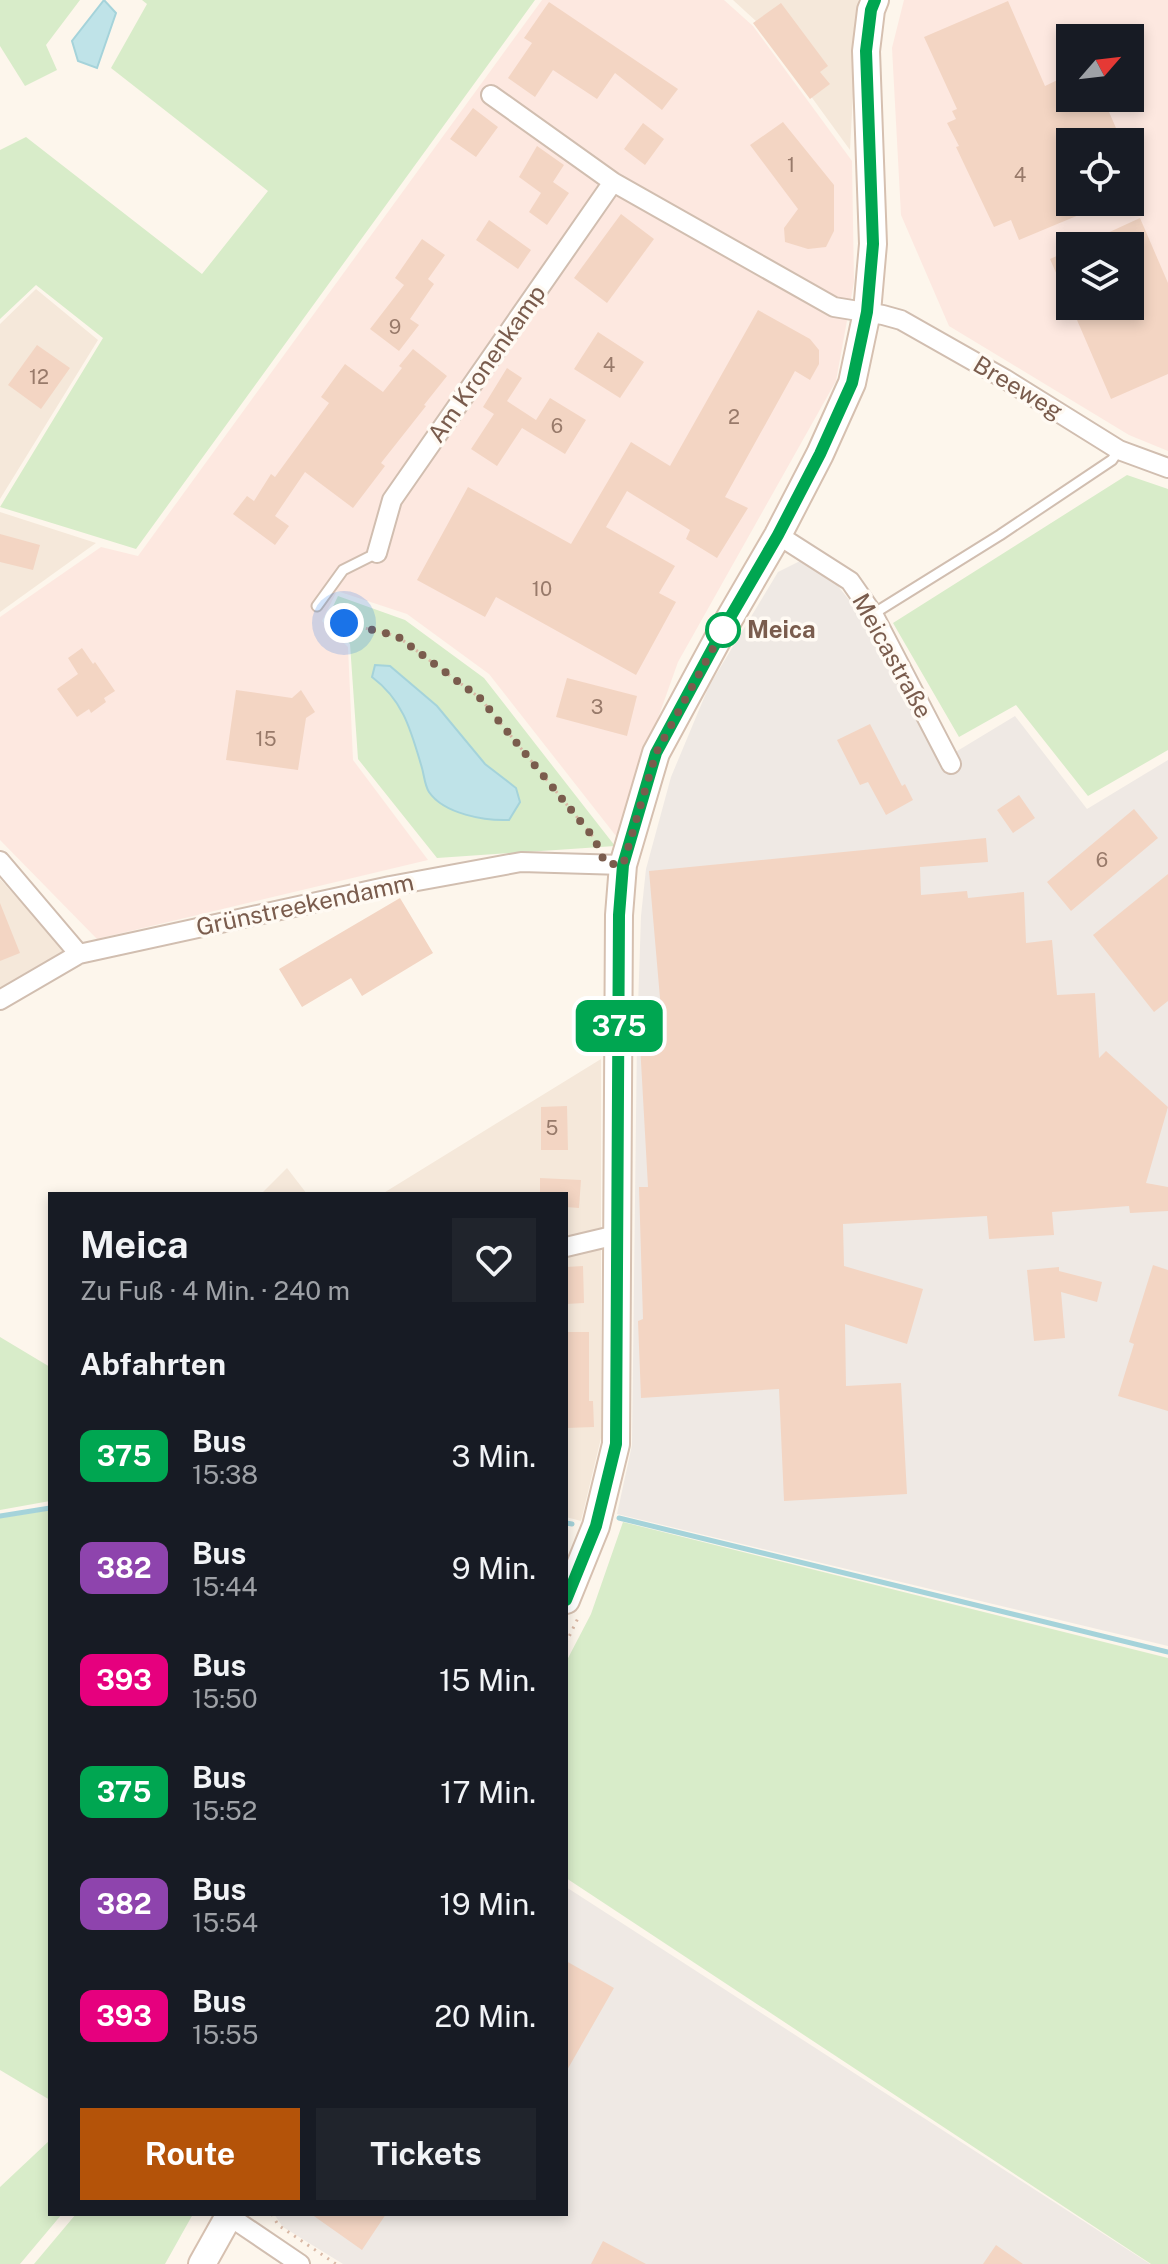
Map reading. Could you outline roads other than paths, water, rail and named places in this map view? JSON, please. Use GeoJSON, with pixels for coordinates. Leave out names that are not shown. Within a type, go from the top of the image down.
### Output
{"type":"FeatureCollection","features":[{"type":"Feature","properties":{"kind":"street"},"geometry":{"type":"LineString","coordinates":[[568,1596],[596,1526],[616,1444],[619,915],[614,864],[656,753],[778,535],[852,383],[867,312],[873,244],[866,51],[875,0]]}},
{"type":"Feature","properties":{"kind":"street"},"geometry":{"type":"LineString","coordinates":[[491,95],[613,182],[834,307],[867,312]]}},
{"type":"Feature","properties":{"kind":"street","name":"Am Kronenkamp"},"geometry":{"type":"LineString","coordinates":[[377,553],[392,500],[613,182]]}},
{"type":"Feature","properties":{"kind":"street","name":"Breeweg"},"geometry":{"type":"LineString","coordinates":[[867,312],[909,325],[1005,379],[1119,450],[1168,468]]}},
{"type":"Feature","properties":{"kind":"street","name":"Meicastraße"},"geometry":{"type":"LineString","coordinates":[[778,535],[850,581],[873,614],[951,764]]}},
{"type":"Feature","properties":{"kind":"street"},"geometry":{"type":"LineString","coordinates":[[0,861],[79,954]]}},
{"type":"Feature","properties":{"kind":"street","name":"Grünstreekendamm"},"geometry":{"type":"LineString","coordinates":[[0,1000],[79,954],[390,886],[521,862],[614,864]]}},
{"type":"Feature","properties":{"kind":"street"},"geometry":{"type":"LineString","coordinates":[[568,1247],[608,1237],[619,1238]]}},
{"type":"Feature","properties":{"kind":"street"},"geometry":{"type":"LineString","coordinates":[[202,2264],[229,2216]]}},
{"type":"Feature","properties":{"kind":"street"},"geometry":{"type":"LineString","coordinates":[[231,2216],[300,2264]]}},
{"type":"Feature","properties":{"kind":"lane"},"geometry":{"type":"LineString","coordinates":[[873,614],[1000,535],[1112,460],[1119,450]]}},
{"type":"Feature","properties":{"kind":"lane"},"geometry":{"type":"LineString","coordinates":[[317,606],[343,570],[377,553]]}},
{"type":"Feature","properties":{"kind":"water"},"geometry":{"type":"Polygon","coordinates":[[[104,0],[116,13],[97,68],[78,61],[72,41],[104,0]]]}},
{"type":"Feature","properties":{"kind":"water"},"geometry":{"type":"Polygon","coordinates":[[[375,665],[390,666],[437,706],[485,764],[516,788],[520,802],[509,820],[488,819],[455,811],[444,806],[429,792],[405,718],[392,696],[372,677],[375,665]]]}},
{"type":"Feature","properties":{"kind":"waterway"},"geometry":{"type":"LineString","coordinates":[[0,1516],[48,1508]]}},
{"type":"Feature","properties":{"kind":"waterway"},"geometry":{"type":"LineString","coordinates":[[619,1518],[1168,1652]]}},
{"type":"Feature","properties":{"kind":"waterway"},"geometry":{"type":"LineString","coordinates":[[568,1523],[572,1524]]}},
{"type":"Feature","properties":{"kind":"place","name":"Meica"},"geometry":{"type":"Point","coordinates":[723,630]}}]}
